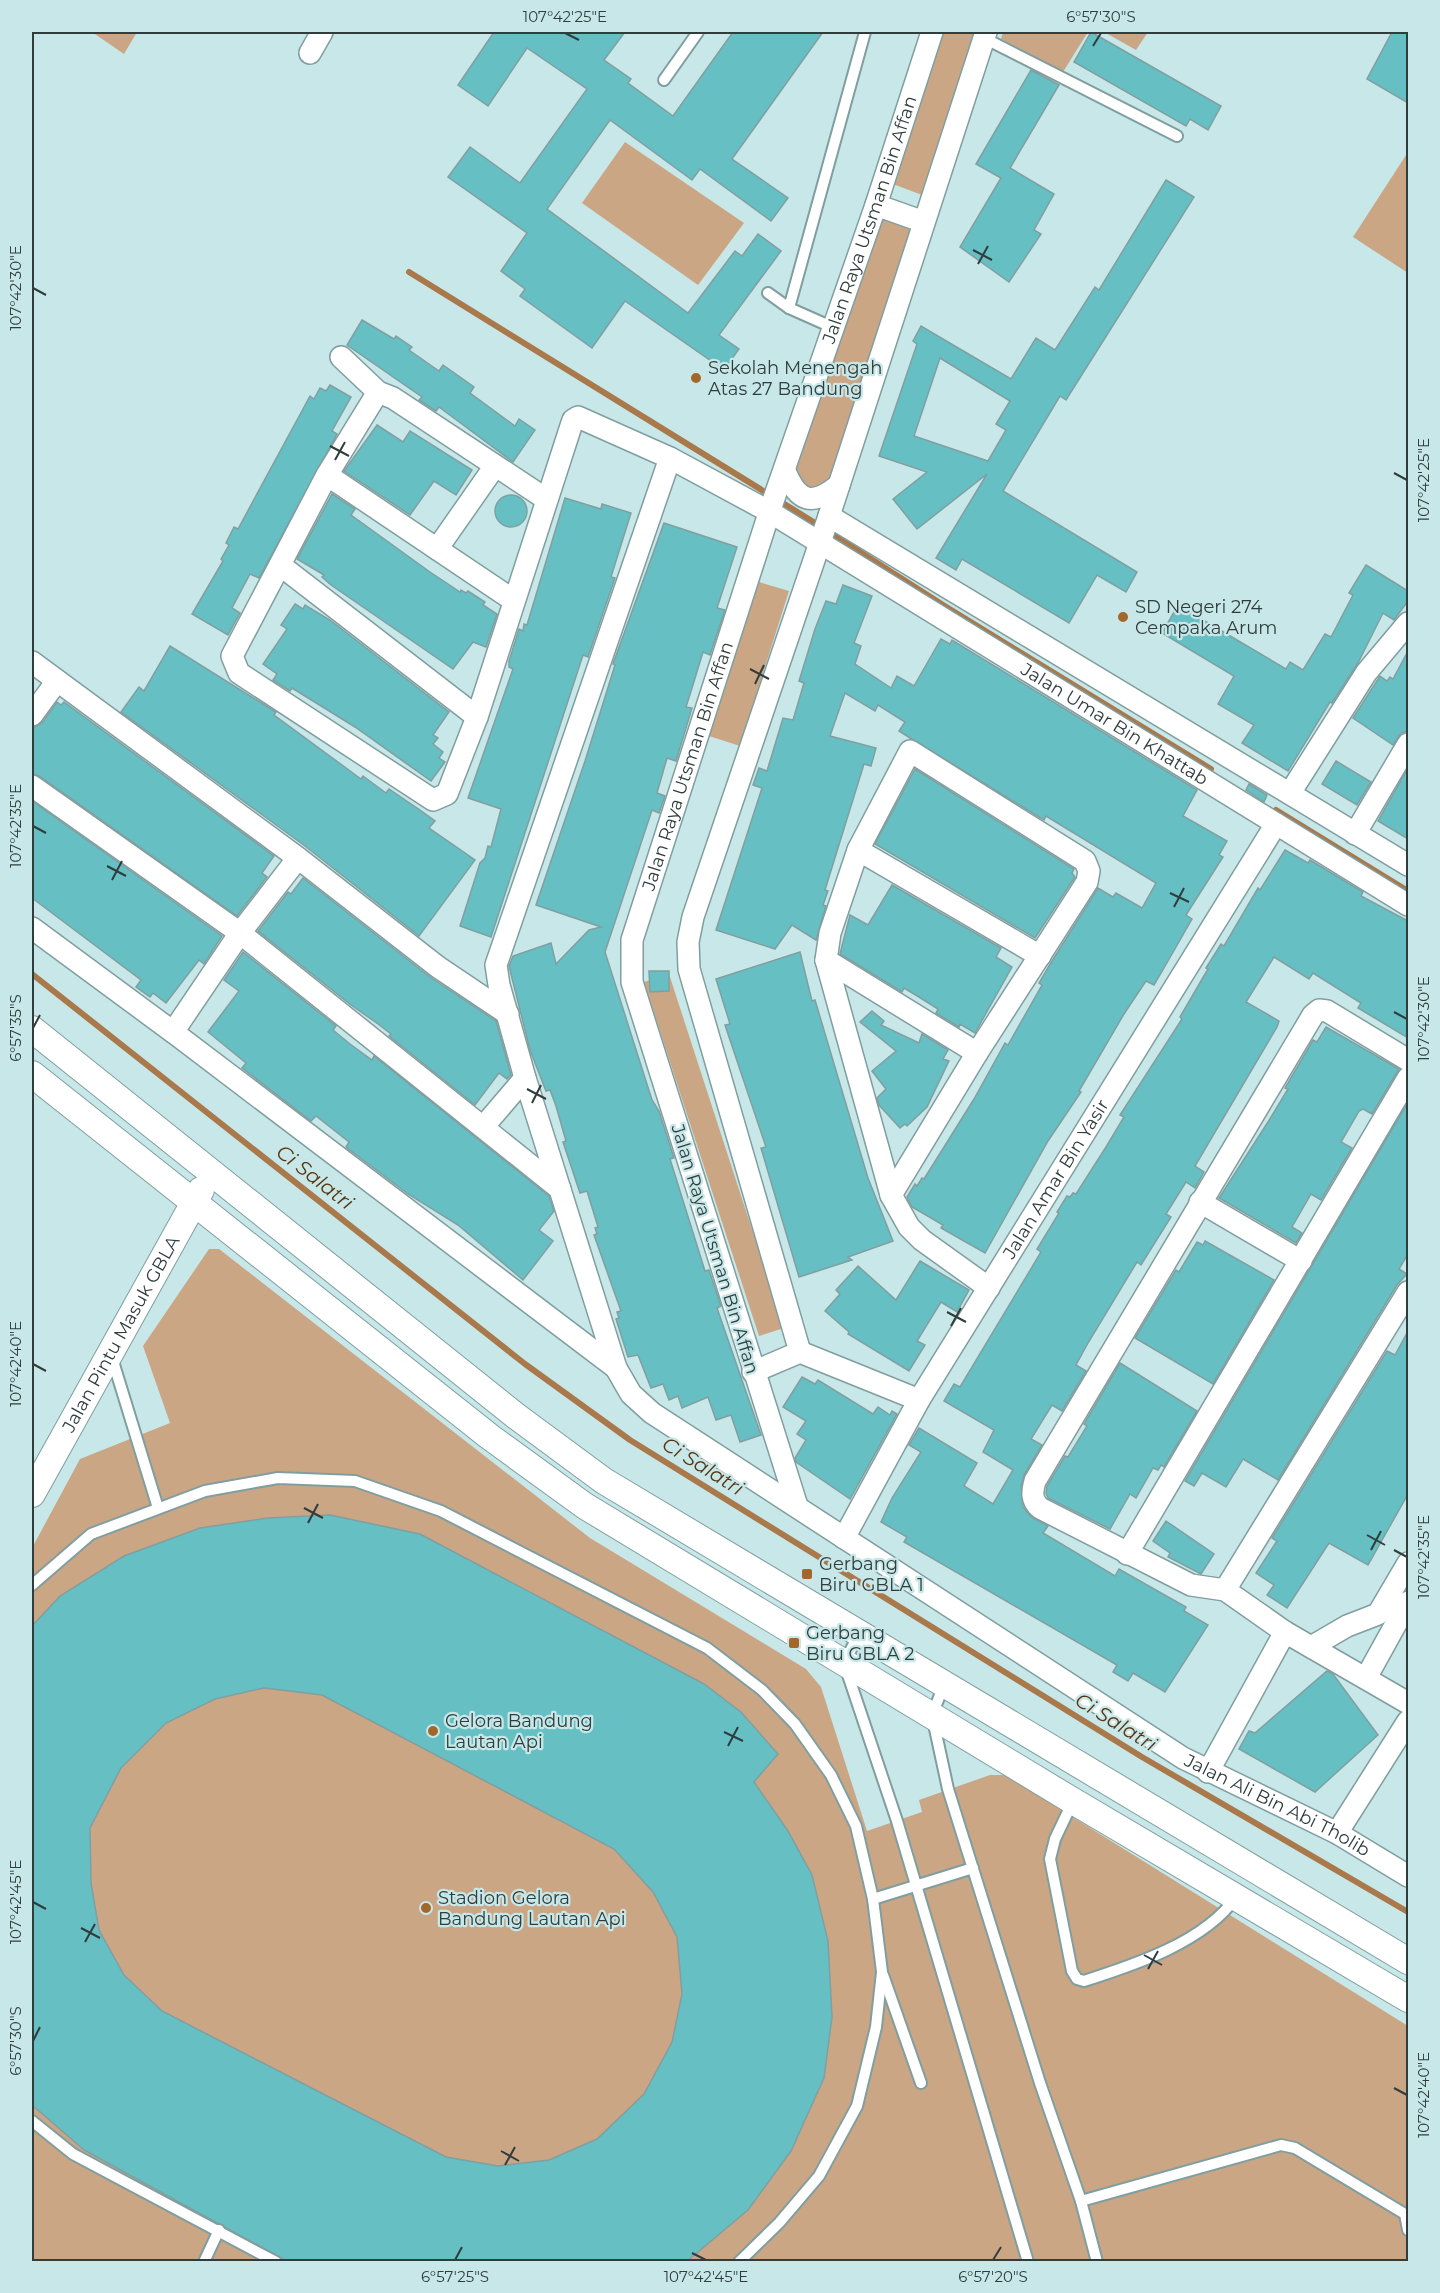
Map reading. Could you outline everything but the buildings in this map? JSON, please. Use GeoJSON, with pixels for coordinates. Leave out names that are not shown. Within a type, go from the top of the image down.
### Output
{"type":"FeatureCollection","features":[{"type":"Feature","properties":{"kind":"street"},"geometry":{"type":"LineString","coordinates":[[310,53],[322,32]]}},
{"type":"Feature","properties":{"kind":"street","name":"Jalan Raya Utsman Bin Affan"},"geometry":{"type":"LineString","coordinates":[[797,1506],[632,982],[631,955],[635,925],[771,508],[876,205],[932,32]]}},
{"type":"Feature","properties":{"kind":"street"},"geometry":{"type":"LineString","coordinates":[[801,1352],[689,969],[688,954],[693,917],[825,528],[985,35]]}},
{"type":"Feature","properties":{"kind":"street"},"geometry":{"type":"LineString","coordinates":[[876,205],[924,222]]}},
{"type":"Feature","properties":{"kind":"street"},"geometry":{"type":"LineString","coordinates":[[341,357],[378,392],[393,398],[546,499]]}},
{"type":"Feature","properties":{"kind":"street"},"geometry":{"type":"LineString","coordinates":[[378,392],[327,476],[232,656],[239,673],[433,800],[447,794],[477,717],[546,499],[570,429],[576,418],[585,419],[771,508],[825,528]]}},
{"type":"Feature","properties":{"kind":"street"},"geometry":{"type":"LineString","coordinates":[[616,1368],[525,1078],[497,973],[500,951],[670,459]]}},
{"type":"Feature","properties":{"kind":"street"},"geometry":{"type":"LineString","coordinates":[[437,549],[495,466]]}},
{"type":"Feature","properties":{"kind":"street"},"geometry":{"type":"LineString","coordinates":[[327,476],[513,600]]}},
{"type":"Feature","properties":{"kind":"street"},"geometry":{"type":"LineString","coordinates":[[782,477],[797,494],[807,499],[828,494],[839,485]]}},
{"type":"Feature","properties":{"kind":"street","name":"Jalan Umar Bin Khattab"},"geometry":{"type":"LineString","coordinates":[[825,528],[1285,791],[1408,865]]}},
{"type":"Feature","properties":{"kind":"street","name":"Jalan Umar Bin Khattab"},"geometry":{"type":"LineString","coordinates":[[825,528],[1269,820],[1408,905]]}},
{"type":"Feature","properties":{"kind":"street"},"geometry":{"type":"LineString","coordinates":[[280,565],[477,717]]}},
{"type":"Feature","properties":{"kind":"street","name":"Jalan Amar Bin Yasir"},"geometry":{"type":"LineString","coordinates":[[844,1538],[919,1400],[989,1288],[1285,791],[1366,672],[1408,623]]}},
{"type":"Feature","properties":{"kind":"street"},"geometry":{"type":"LineString","coordinates":[[32,662],[298,858],[466,987],[508,1014]]}},
{"type":"Feature","properties":{"kind":"street"},"geometry":{"type":"LineString","coordinates":[[32,715],[57,681]]}},
{"type":"Feature","properties":{"kind":"street"},"geometry":{"type":"LineString","coordinates":[[1355,834],[1408,744]]}},
{"type":"Feature","properties":{"kind":"street"},"geometry":{"type":"LineString","coordinates":[[891,1195],[977,1053],[1087,882],[1089,871],[1085,861],[915,751],[907,753],[858,850],[830,933],[826,960],[891,1195],[909,1227],[922,1240],[989,1288]]}},
{"type":"Feature","properties":{"kind":"street"},"geometry":{"type":"LineString","coordinates":[[32,786],[240,933],[560,1189]]}},
{"type":"Feature","properties":{"kind":"street"},"geometry":{"type":"LineString","coordinates":[[858,850],[1040,956]]}},
{"type":"Feature","properties":{"kind":"street"},"geometry":{"type":"LineString","coordinates":[[173,1032],[240,933],[298,858]]}},
{"type":"Feature","properties":{"kind":"street"},"geometry":{"type":"LineString","coordinates":[[32,928],[616,1368]]}},
{"type":"Feature","properties":{"kind":"street"},"geometry":{"type":"LineString","coordinates":[[466,987],[500,951]]}},
{"type":"Feature","properties":{"kind":"street"},"geometry":{"type":"LineString","coordinates":[[826,960],[977,1053]]}},
{"type":"Feature","properties":{"kind":"street"},"geometry":{"type":"LineString","coordinates":[[1408,1060],[1327,1011],[1316,1012],[1200,1202],[1035,1481],[1032,1491],[1032,1498],[1040,1508],[1191,1585],[1225,1590],[1285,1632],[1408,1703]]}},
{"type":"Feature","properties":{"kind":"street"},"geometry":{"type":"LineString","coordinates":[[32,1029],[516,1416],[604,1481],[1408,1961]]}},
{"type":"Feature","properties":{"kind":"street"},"geometry":{"type":"LineString","coordinates":[[32,1074],[490,1437],[585,1506],[1073,1801],[1408,1999]]}},
{"type":"Feature","properties":{"kind":"street"},"geometry":{"type":"LineString","coordinates":[[484,1126],[525,1078]]}},
{"type":"Feature","properties":{"kind":"street"},"geometry":{"type":"LineString","coordinates":[[1127,1554],[1408,1078]]}},
{"type":"Feature","properties":{"kind":"street","name":"Jalan Pintu Masuk GBLA"},"geometry":{"type":"LineString","coordinates":[[32,1494],[211,1174]]}},
{"type":"Feature","properties":{"kind":"street"},"geometry":{"type":"LineString","coordinates":[[1200,1202],[1301,1261]]}},
{"type":"Feature","properties":{"kind":"street"},"geometry":{"type":"LineString","coordinates":[[1225,1590],[1408,1292]]}},
{"type":"Feature","properties":{"kind":"street"},"geometry":{"type":"LineString","coordinates":[[753,1372],[801,1352],[919,1400]]}},
{"type":"Feature","properties":{"kind":"street","name":"Jalan Ali Bin Abi Tholib"},"geometry":{"type":"LineString","coordinates":[[616,1368],[631,1394],[652,1413],[1208,1772],[1337,1833],[1408,1876]]}},
{"type":"Feature","properties":{"kind":"street"},"geometry":{"type":"LineString","coordinates":[[1366,1678],[1408,1563]]}},
{"type":"Feature","properties":{"kind":"street"},"geometry":{"type":"LineString","coordinates":[[1311,1647],[1347,1626],[1386,1619],[1408,1602]]}},
{"type":"Feature","properties":{"kind":"street"},"geometry":{"type":"LineString","coordinates":[[1208,1772],[1285,1632]]}},
{"type":"Feature","properties":{"kind":"street"},"geometry":{"type":"LineString","coordinates":[[1337,1833],[1408,1721]]}},
{"type":"Feature","properties":{"kind":"lane"},"geometry":{"type":"LineString","coordinates":[[664,80],[698,32]]}},
{"type":"Feature","properties":{"kind":"lane"},"geometry":{"type":"LineString","coordinates":[[789,308],[865,32]]}},
{"type":"Feature","properties":{"kind":"lane"},"geometry":{"type":"LineString","coordinates":[[985,35],[1177,136]]}},
{"type":"Feature","properties":{"kind":"lane"},"geometry":{"type":"LineString","coordinates":[[768,293],[789,308],[834,328]]}},
{"type":"Feature","properties":{"kind":"lane"},"geometry":{"type":"LineString","coordinates":[[110,1352],[158,1508]]}},
{"type":"Feature","properties":{"kind":"lane"},"geometry":{"type":"LineString","coordinates":[[32,1585],[91,1534],[205,1491],[278,1478],[355,1481],[441,1511],[707,1648],[762,1690],[787,1715],[831,1775],[856,1826],[873,1899],[882,1972],[921,2084]]}},
{"type":"Feature","properties":{"kind":"lane"},"geometry":{"type":"LineString","coordinates":[[859,1634],[844,1663],[916,1886],[1028,2262]]}},
{"type":"Feature","properties":{"kind":"lane"},"geometry":{"type":"LineString","coordinates":[[944,1685],[932,1715],[948,1790],[1040,2083],[1082,2201],[1097,2262]]}},
{"type":"Feature","properties":{"kind":"lane"},"geometry":{"type":"LineString","coordinates":[[1073,1801],[1055,1839],[1050,1859],[1072,1971],[1077,1979],[1084,1981],[1128,1966],[1197,1933],[1226,1911],[1236,1897]]}},
{"type":"Feature","properties":{"kind":"lane"},"geometry":{"type":"LineString","coordinates":[[873,1899],[973,1868]]}},
{"type":"Feature","properties":{"kind":"lane"},"geometry":{"type":"LineString","coordinates":[[739,2262],[779,2223],[819,2176],[857,2106],[876,2027],[882,1972]]}},
{"type":"Feature","properties":{"kind":"lane"},"geometry":{"type":"LineString","coordinates":[[32,2121],[73,2154],[219,2230],[257,2257],[276,2262]]}},
{"type":"Feature","properties":{"kind":"lane"},"geometry":{"type":"LineString","coordinates":[[1082,2201],[1281,2145],[1295,2148],[1407,2214],[1408,2230]]}},
{"type":"Feature","properties":{"kind":"lane"},"geometry":{"type":"LineString","coordinates":[[204,2262],[219,2230]]}},
{"type":"Feature","properties":{"kind":"shaded area"},"geometry":{"type":"Polygon","coordinates":[[[92,32],[137,32],[124,54],[92,32]]]}},
{"type":"Feature","properties":{"kind":"shaded area"},"geometry":{"type":"Polygon","coordinates":[[[943,32],[978,32],[922,195],[893,184],[943,32]]]}},
{"type":"Feature","properties":{"kind":"shaded area"},"geometry":{"type":"Polygon","coordinates":[[[1003,32],[1088,32],[1063,72],[1001,39],[1003,32]]]}},
{"type":"Feature","properties":{"kind":"shaded area"},"geometry":{"type":"Polygon","coordinates":[[[1104,32],[1148,32],[1136,50],[1104,32]]]}},
{"type":"Feature","properties":{"kind":"shaded area"},"geometry":{"type":"Polygon","coordinates":[[[625,142],[744,223],[698,285],[582,203],[625,142]]]}},
{"type":"Feature","properties":{"kind":"shaded area"},"geometry":{"type":"Polygon","coordinates":[[[1408,152],[1408,273],[1353,237],[1408,152]]]}},
{"type":"Feature","properties":{"kind":"shaded area"},"geometry":{"type":"Polygon","coordinates":[[[881,218],[912,230],[827,485],[806,489],[795,473],[881,218]]]}},
{"type":"Feature","properties":{"kind":"shaded area"},"geometry":{"type":"Polygon","coordinates":[[[759,582],[789,591],[740,746],[709,736],[759,582]]]}},
{"type":"Feature","properties":{"kind":"shaded area"},"geometry":{"type":"Polygon","coordinates":[[[669,974],[784,1328],[759,1336],[644,982],[669,974]]]}},
{"type":"Feature","properties":{"kind":"shaded area","name":"Gelora Bandung Lautan Api"},"geometry":{"type":"Polygon","coordinates":[[[209,1249],[219,1249],[590,1538],[806,1669],[821,1687],[867,1831],[922,1812],[919,1800],[990,1775],[1005,1775],[1408,2026],[1408,2261],[32,2261],[32,1548],[80,1459],[170,1423],[143,1346],[209,1249]]]}},
{"type":"Feature","properties":{"kind":"waterway"},"geometry":{"type":"LineString","coordinates":[[409,272],[820,526]]}},
{"type":"Feature","properties":{"kind":"waterway"},"geometry":{"type":"LineString","coordinates":[[829,532],[943,605],[1211,769]]}},
{"type":"Feature","properties":{"kind":"waterway"},"geometry":{"type":"LineString","coordinates":[[1276,810],[1408,891]]}},
{"type":"Feature","properties":{"kind":"waterway","name":"Ci Salatri"},"geometry":{"type":"LineString","coordinates":[[32,974],[525,1364],[630,1440],[1142,1757],[1408,1912]]}},
{"type":"Feature","properties":{"kind":"place","name":"Sekolah Menengah Atas 27 Bandung"},"geometry":{"type":"Point","coordinates":[696,378]}},
{"type":"Feature","properties":{"kind":"place","name":"SD Negeri 274 Cempaka Arum"},"geometry":{"type":"Point","coordinates":[1123,617]}},
{"type":"Feature","properties":{"kind":"place","name":"Gerbang Biru GBLA 1"},"geometry":{"type":"Point","coordinates":[807,1574]}},
{"type":"Feature","properties":{"kind":"place","name":"Gerbang Biru GBLA 2"},"geometry":{"type":"Point","coordinates":[794,1643]}},
{"type":"Feature","properties":{"kind":"place","name":"Gelora Bandung Lautan Api"},"geometry":{"type":"Point","coordinates":[433,1731]}},
{"type":"Feature","properties":{"kind":"place","name":"Stadion Gelora Bandung Lautan Api"},"geometry":{"type":"Point","coordinates":[426,1908]}}]}
